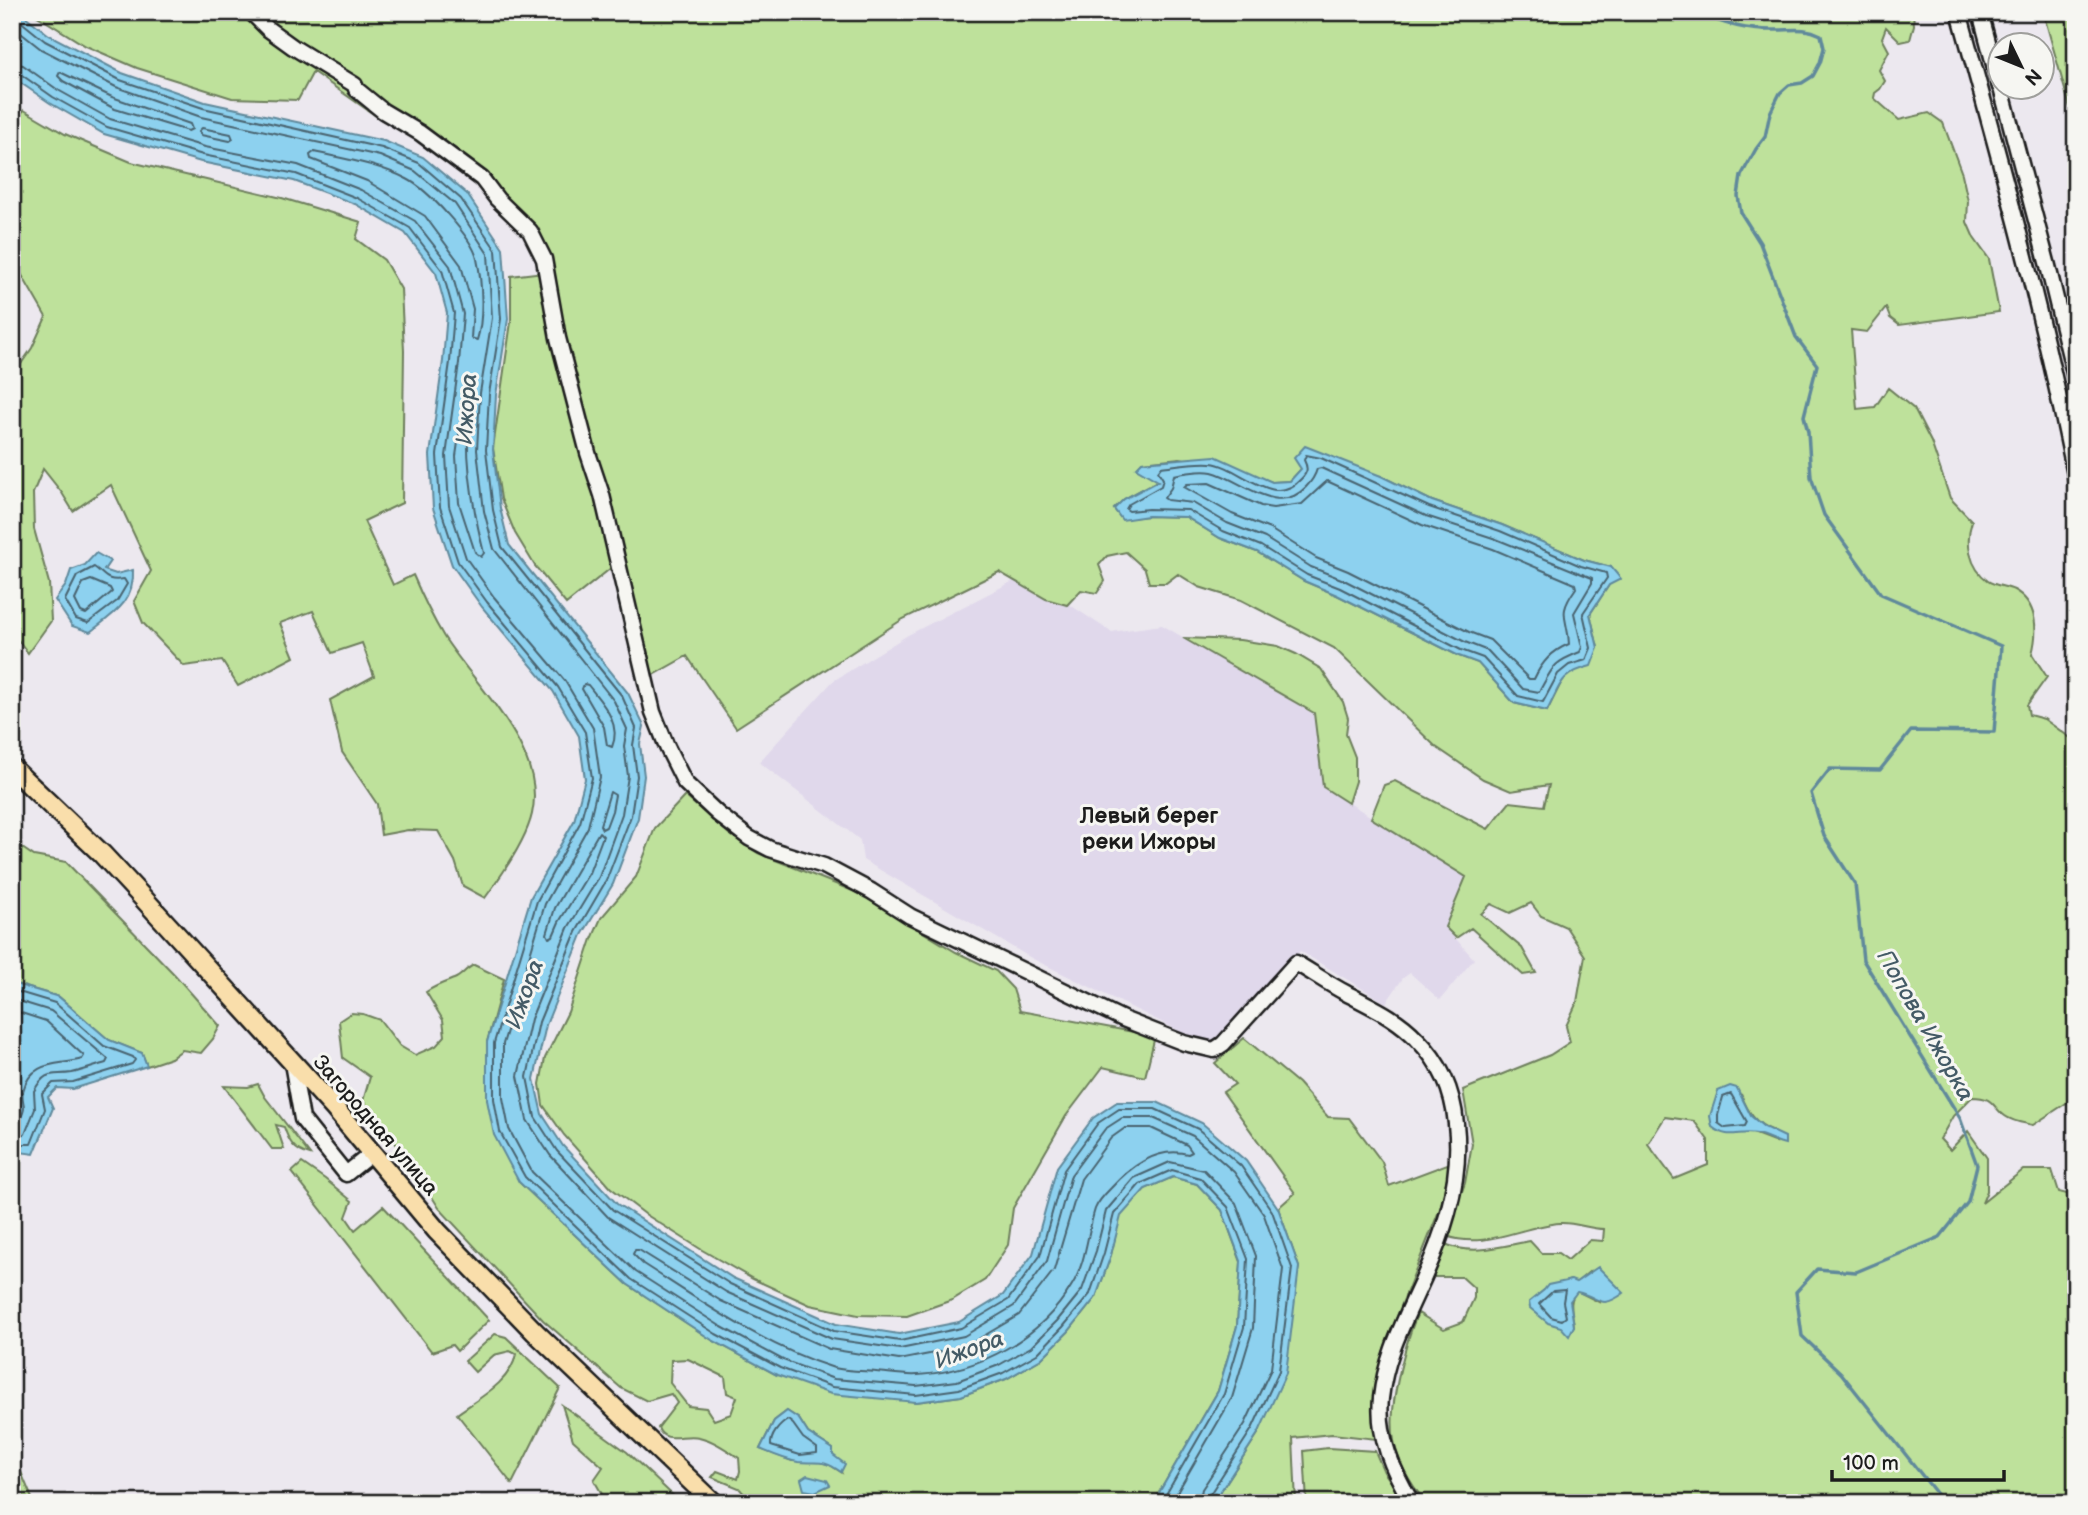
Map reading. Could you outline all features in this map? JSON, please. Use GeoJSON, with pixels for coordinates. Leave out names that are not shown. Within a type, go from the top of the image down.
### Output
{"type":"FeatureCollection","features":[{"type":"Feature","properties":{"kind":"main road","name":"Загородная улица"},"geometry":{"type":"LineString","coordinates":[[12,768],[102,854],[335,1109],[437,1231],[513,1310],[714,1503]]}},
{"type":"Feature","properties":{"kind":"street"},"geometry":{"type":"LineString","coordinates":[[251,12],[268,29],[355,85],[356,89],[383,111],[420,133],[482,179],[497,199],[530,231],[544,259],[558,338],[588,453],[602,495],[653,712],[671,758],[685,783],[718,814],[749,838],[770,849],[824,866],[910,916],[1123,1019],[1184,1043],[1214,1049],[1223,1044],[1296,963],[1395,1018],[1430,1054],[1443,1071],[1450,1088],[1458,1141],[1457,1174],[1441,1236],[1391,1350],[1381,1400],[1385,1445],[1412,1503]]}},
{"type":"Feature","properties":{"kind":"street"},"geometry":{"type":"LineString","coordinates":[[1959,12],[2033,285],[2058,387],[2076,480]]}},
{"type":"Feature","properties":{"kind":"street"},"geometry":{"type":"LineString","coordinates":[[1980,12],[1986,33]]}},
{"type":"Feature","properties":{"kind":"street"},"geometry":{"type":"LineString","coordinates":[[2005,102],[2076,381]]}},
{"type":"Feature","properties":{"kind":"street"},"geometry":{"type":"LineString","coordinates":[[292,1063],[302,1119],[346,1174],[371,1154]]}},
{"type":"Feature","properties":{"kind":"shaded area"},"geometry":{"type":"Polygon","coordinates":[[[1025,575],[1111,632],[1162,625],[1314,714],[1324,787],[1466,877],[1445,927],[1474,959],[1440,1000],[1410,973],[1403,978],[1386,1003],[1300,951],[1223,1041],[1208,1045],[1033,959],[863,860],[860,840],[759,762],[833,681],[908,635],[1025,575]]]}},
{"type":"Feature","properties":{"kind":"green space"},"geometry":{"type":"Polygon","coordinates":[[[31,12],[1913,12],[1914,25],[1910,40],[1901,42],[1886,27],[1882,38],[1889,51],[1879,70],[1885,81],[1874,98],[1899,120],[1929,113],[1943,123],[1962,174],[1968,201],[1967,222],[1974,238],[1989,259],[1999,312],[1899,325],[1890,318],[1886,308],[1867,332],[1851,330],[1857,409],[1875,407],[1888,388],[1914,409],[1931,442],[1950,498],[1972,521],[1969,546],[1977,569],[1991,583],[2011,589],[2022,596],[2032,610],[2035,636],[2032,654],[2047,677],[2027,705],[2029,715],[2044,719],[2076,742],[2076,1102],[2068,1102],[2033,1125],[2011,1120],[1989,1101],[1972,1097],[1953,1116],[1940,1139],[1950,1150],[1968,1131],[1987,1158],[1987,1191],[1982,1203],[2023,1170],[2052,1170],[2059,1192],[2071,1195],[2076,1203],[2076,1503],[1426,1503],[1413,1486],[1398,1455],[1392,1425],[1393,1408],[1404,1355],[1418,1313],[1444,1329],[1463,1322],[1474,1298],[1474,1288],[1462,1277],[1433,1277],[1445,1244],[1477,1250],[1530,1241],[1541,1253],[1558,1253],[1568,1260],[1590,1240],[1603,1241],[1604,1229],[1566,1223],[1546,1225],[1489,1239],[1461,1240],[1446,1236],[1465,1183],[1472,1144],[1463,1090],[1550,1055],[1570,1042],[1566,1026],[1577,1002],[1585,956],[1566,927],[1541,916],[1531,903],[1510,913],[1491,904],[1481,914],[1522,948],[1536,973],[1523,975],[1471,928],[1456,938],[1445,927],[1466,877],[1371,818],[1384,785],[1395,781],[1488,829],[1510,802],[1544,806],[1549,785],[1511,791],[1483,779],[1436,747],[1334,648],[1241,600],[1199,587],[1178,574],[1166,583],[1149,583],[1145,569],[1126,552],[1107,556],[1099,565],[1105,581],[1097,593],[1081,590],[1067,605],[1046,599],[999,572],[903,619],[736,728],[687,656],[653,675],[616,564],[566,604],[535,566],[515,533],[501,499],[493,448],[511,322],[511,276],[544,272],[531,224],[438,144],[382,120],[313,72],[298,100],[232,98],[137,68],[86,46],[31,12]],[[1180,458],[1142,462],[1137,468],[1159,480],[1124,499],[1114,509],[1122,519],[1148,516],[1186,517],[1220,538],[1257,552],[1304,581],[1478,663],[1514,703],[1547,711],[1563,679],[1598,648],[1590,614],[1609,585],[1611,567],[1584,560],[1502,525],[1432,501],[1381,476],[1301,469],[1290,481],[1272,482],[1246,472],[1180,458]],[[1741,1094],[1745,1133],[1753,1133],[1776,1142],[1774,1131],[1753,1117],[1741,1094]],[[1665,1117],[1648,1144],[1674,1179],[1708,1165],[1708,1140],[1694,1121],[1665,1117]],[[1590,1271],[1576,1283],[1570,1280],[1544,1290],[1530,1302],[1548,1322],[1559,1326],[1574,1326],[1571,1303],[1577,1291],[1599,1302],[1590,1271]]]}},
{"type":"Feature","properties":{"kind":"green space"},"geometry":{"type":"Polygon","coordinates":[[[2043,12],[2076,12],[2076,129],[2056,58],[2056,32],[2049,32],[2043,12]]]}},
{"type":"Feature","properties":{"kind":"green space"},"geometry":{"type":"Polygon","coordinates":[[[24,110],[65,134],[131,162],[282,198],[361,222],[356,239],[384,260],[401,289],[404,351],[402,503],[364,521],[393,585],[413,575],[444,637],[506,720],[529,766],[534,790],[529,824],[513,858],[485,898],[463,886],[455,861],[438,831],[408,830],[381,835],[377,804],[342,752],[330,700],[374,676],[362,643],[332,653],[313,611],[280,623],[294,657],[238,686],[222,661],[184,666],[143,623],[134,601],[151,571],[111,485],[73,511],[43,469],[33,493],[34,529],[49,583],[51,621],[28,653],[12,632],[12,377],[32,348],[46,317],[12,258],[12,123],[24,110]]]}},
{"type":"Feature","properties":{"kind":"green space"},"geometry":{"type":"Polygon","coordinates":[[[1183,638],[1240,640],[1278,646],[1321,669],[1343,702],[1348,718],[1346,734],[1355,757],[1355,781],[1348,803],[1323,787],[1314,713],[1183,638]]]}},
{"type":"Feature","properties":{"kind":"green space"},"geometry":{"type":"Polygon","coordinates":[[[685,796],[729,834],[758,853],[858,893],[956,952],[996,971],[1013,989],[1020,1011],[1155,1036],[1145,1077],[1103,1067],[1066,1116],[1013,1208],[1008,1245],[985,1280],[952,1300],[907,1316],[858,1315],[810,1305],[753,1279],[645,1214],[611,1188],[564,1135],[543,1105],[540,1084],[545,1058],[568,1012],[601,918],[636,877],[655,828],[685,796]]]}},
{"type":"Feature","properties":{"kind":"green space"},"geometry":{"type":"Polygon","coordinates":[[[12,841],[34,856],[66,862],[175,975],[220,1026],[201,1053],[182,1050],[171,1058],[147,1066],[142,1053],[109,1040],[59,997],[12,983],[12,841]]]}},
{"type":"Feature","properties":{"kind":"green space"},"geometry":{"type":"Polygon","coordinates":[[[471,966],[504,979],[487,1042],[519,1182],[627,1284],[712,1340],[777,1375],[916,1402],[961,1396],[1006,1379],[1041,1359],[1068,1332],[1096,1297],[1111,1255],[1120,1216],[1145,1189],[1173,1177],[1197,1184],[1222,1210],[1241,1262],[1237,1326],[1218,1391],[1153,1503],[752,1503],[739,1488],[712,1477],[717,1471],[738,1479],[739,1458],[704,1438],[670,1437],[661,1433],[658,1428],[677,1403],[671,1394],[647,1401],[621,1388],[543,1320],[439,1208],[410,1162],[363,1101],[370,1077],[343,1058],[339,1021],[351,1013],[380,1020],[400,1046],[415,1055],[436,1046],[445,1036],[443,1020],[426,992],[457,978],[471,966]],[[688,1359],[671,1360],[670,1383],[688,1406],[706,1408],[714,1420],[731,1414],[737,1397],[727,1393],[725,1377],[688,1359]],[[787,1411],[774,1421],[760,1449],[792,1461],[817,1461],[841,1472],[833,1449],[808,1433],[799,1419],[787,1411]]]}},
{"type":"Feature","properties":{"kind":"green space"},"geometry":{"type":"Polygon","coordinates":[[[1244,1038],[1298,1083],[1328,1117],[1349,1118],[1382,1162],[1389,1186],[1450,1163],[1441,1206],[1384,1349],[1376,1381],[1376,1439],[1332,1434],[1293,1438],[1296,1503],[1213,1503],[1259,1432],[1299,1267],[1278,1208],[1295,1193],[1223,1092],[1235,1084],[1215,1063],[1244,1038]]]}},
{"type":"Feature","properties":{"kind":"green space"},"geometry":{"type":"Polygon","coordinates":[[[258,1084],[310,1155],[296,1148],[284,1127],[276,1125],[284,1149],[272,1149],[224,1086],[248,1087],[258,1084]]]}},
{"type":"Feature","properties":{"kind":"green space"},"geometry":{"type":"Polygon","coordinates":[[[302,1163],[352,1201],[346,1217],[355,1230],[383,1206],[489,1320],[457,1351],[452,1345],[432,1352],[292,1172],[302,1163]]]}},
{"type":"Feature","properties":{"kind":"green space"},"geometry":{"type":"Polygon","coordinates":[[[495,1334],[506,1337],[560,1388],[512,1484],[457,1414],[501,1381],[513,1364],[516,1354],[510,1351],[494,1355],[475,1372],[465,1361],[495,1334]]]}},
{"type":"Feature","properties":{"kind":"green space"},"geometry":{"type":"Polygon","coordinates":[[[562,1405],[627,1452],[681,1503],[607,1503],[594,1480],[603,1467],[573,1440],[562,1405]]]}},
{"type":"Feature","properties":{"kind":"green space"},"geometry":{"type":"Polygon","coordinates":[[[1328,1448],[1375,1451],[1384,1472],[1406,1503],[1386,1503],[1383,1499],[1307,1503],[1304,1451],[1328,1448]]]}},
{"type":"Feature","properties":{"kind":"green space"},"geometry":{"type":"Polygon","coordinates":[[[12,1462],[21,1472],[34,1503],[12,1503],[12,1462]]]}},
{"type":"Feature","properties":{"kind":"water","name":"Ижора"},"geometry":{"type":"Polygon","coordinates":[[[12,12],[20,12],[49,35],[122,73],[205,102],[384,141],[423,157],[467,194],[503,248],[508,319],[496,395],[493,450],[500,508],[509,545],[628,693],[644,726],[640,744],[644,776],[638,818],[613,884],[582,935],[546,1025],[534,1079],[542,1114],[563,1146],[617,1204],[733,1278],[836,1324],[899,1334],[959,1322],[1003,1295],[1033,1254],[1057,1167],[1093,1118],[1117,1102],[1157,1102],[1202,1123],[1246,1161],[1278,1208],[1299,1267],[1286,1373],[1259,1432],[1213,1503],[1153,1503],[1218,1391],[1237,1326],[1241,1261],[1222,1210],[1197,1184],[1173,1177],[1145,1189],[1121,1216],[1096,1297],[1068,1332],[1041,1359],[1006,1379],[961,1396],[916,1402],[831,1394],[777,1375],[712,1340],[627,1284],[519,1182],[494,1135],[487,1100],[487,1042],[531,897],[574,821],[585,779],[579,736],[553,691],[482,607],[452,565],[433,508],[430,455],[447,313],[436,273],[405,233],[355,204],[294,181],[201,162],[104,134],[50,103],[12,77],[12,12]]]}},
{"type":"Feature","properties":{"kind":"water"},"geometry":{"type":"Polygon","coordinates":[[[1305,446],[1381,476],[1432,501],[1502,525],[1584,560],[1611,567],[1621,579],[1609,585],[1590,614],[1598,648],[1591,666],[1580,669],[1562,681],[1547,711],[1514,703],[1478,663],[1304,581],[1257,552],[1220,538],[1186,517],[1148,516],[1122,520],[1114,509],[1124,499],[1158,481],[1136,468],[1142,462],[1215,456],[1272,482],[1290,481],[1301,469],[1294,458],[1305,446]]]}},
{"type":"Feature","properties":{"kind":"water"},"geometry":{"type":"Polygon","coordinates":[[[96,553],[110,561],[104,570],[116,574],[133,570],[133,581],[121,606],[90,632],[72,626],[55,600],[66,585],[71,570],[85,565],[96,553]]]}},
{"type":"Feature","properties":{"kind":"water"},"geometry":{"type":"Polygon","coordinates":[[[12,983],[59,997],[109,1040],[142,1053],[147,1066],[73,1089],[57,1088],[48,1097],[53,1108],[34,1154],[12,1151],[12,983]]]}},
{"type":"Feature","properties":{"kind":"water"},"geometry":{"type":"Polygon","coordinates":[[[1730,1086],[1737,1088],[1751,1116],[1764,1127],[1785,1137],[1785,1144],[1757,1134],[1729,1134],[1712,1127],[1710,1116],[1718,1091],[1730,1086]]]}},
{"type":"Feature","properties":{"kind":"water"},"geometry":{"type":"Polygon","coordinates":[[[1598,1267],[1624,1293],[1604,1302],[1577,1292],[1570,1301],[1574,1326],[1569,1336],[1561,1327],[1548,1323],[1530,1308],[1529,1302],[1548,1285],[1571,1280],[1576,1282],[1598,1267]]]}},
{"type":"Feature","properties":{"kind":"water"},"geometry":{"type":"Polygon","coordinates":[[[787,1411],[799,1419],[808,1433],[833,1449],[833,1455],[845,1464],[841,1472],[824,1463],[793,1461],[760,1449],[774,1421],[787,1411]]]}},
{"type":"Feature","properties":{"kind":"water"},"geometry":{"type":"Polygon","coordinates":[[[807,1475],[827,1480],[830,1485],[815,1492],[804,1490],[801,1479],[807,1475]]]}},
{"type":"Feature","properties":{"kind":"waterway","name":"Попова Ижорка"},"geometry":{"type":"LineString","coordinates":[[1700,12],[1747,28],[1804,30],[1821,35],[1824,48],[1820,63],[1813,76],[1802,83],[1789,85],[1780,93],[1770,113],[1765,137],[1741,176],[1738,196],[1741,213],[1760,243],[1796,337],[1817,365],[1804,416],[1808,432],[1811,477],[1824,515],[1881,594],[2001,646],[1994,732],[1911,731],[1880,770],[1830,769],[1811,793],[1824,836],[1855,884],[1863,960],[1960,1118],[1977,1165],[1968,1202],[1940,1237],[1856,1272],[1817,1269],[1796,1292],[1802,1336],[1841,1373],[1944,1503]]}},
{"type":"Feature","properties":{"kind":"district","name":"Левый берег реки Ижоры"},"geometry":{"type":"Point","coordinates":[1149,828]}}]}
